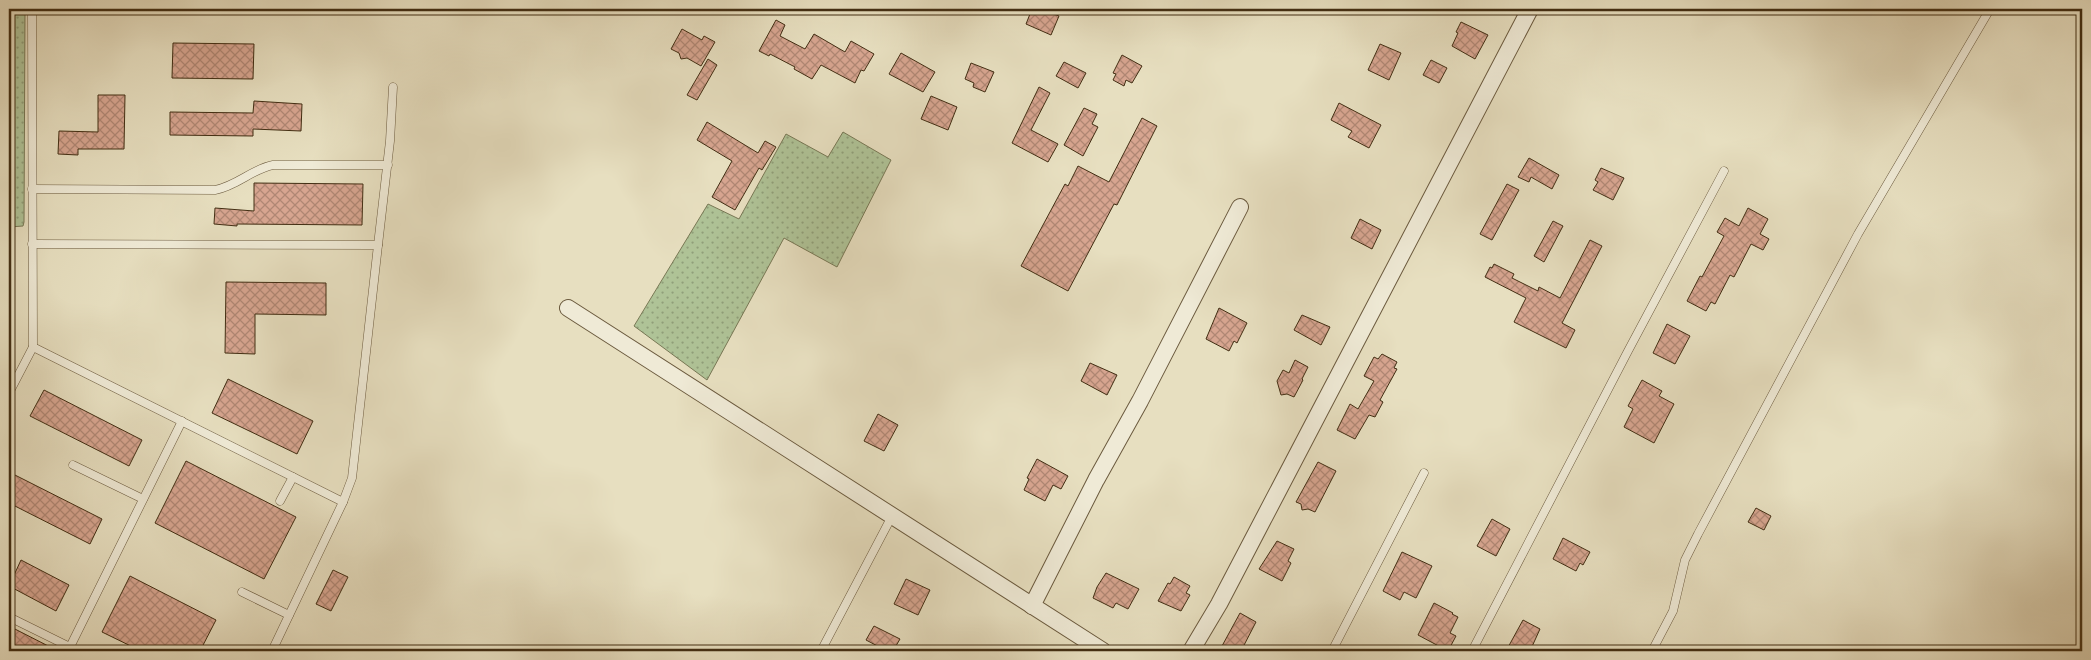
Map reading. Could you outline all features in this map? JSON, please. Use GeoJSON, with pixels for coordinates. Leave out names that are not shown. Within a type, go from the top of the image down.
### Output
{"type":"FeatureCollection","features":[{"type":"Feature","properties":{"kind":"street"},"geometry":{"type":"LineString","coordinates":[[1190,651],[1219,604],[1530,9]]}},
{"type":"Feature","properties":{"kind":"street"},"geometry":{"type":"LineString","coordinates":[[1032,606],[1240,207]]}},
{"type":"Feature","properties":{"kind":"street"},"geometry":{"type":"LineString","coordinates":[[568,308],[1103,651]]}},
{"type":"Feature","properties":{"kind":"lane"},"geometry":{"type":"LineString","coordinates":[[9,393],[33,347],[32,9]]}},
{"type":"Feature","properties":{"kind":"lane"},"geometry":{"type":"LineString","coordinates":[[1652,651],[1673,611],[1686,560],[1703,525],[1854,243],[1990,9]]}},
{"type":"Feature","properties":{"kind":"lane"},"geometry":{"type":"LineString","coordinates":[[272,651],[343,502],[352,478],[388,165],[393,87]]}},
{"type":"Feature","properties":{"kind":"lane"},"geometry":{"type":"LineString","coordinates":[[32,189],[215,190],[234,184],[263,168],[273,165],[388,165]]}},
{"type":"Feature","properties":{"kind":"lane"},"geometry":{"type":"LineString","coordinates":[[1472,651],[1724,171]]}},
{"type":"Feature","properties":{"kind":"lane"},"geometry":{"type":"LineString","coordinates":[[32,244],[378,244]]}},
{"type":"Feature","properties":{"kind":"lane"},"geometry":{"type":"LineString","coordinates":[[33,347],[343,502]]}},
{"type":"Feature","properties":{"kind":"lane"},"geometry":{"type":"LineString","coordinates":[[70,647],[182,421]]}},
{"type":"Feature","properties":{"kind":"lane"},"geometry":{"type":"LineString","coordinates":[[73,465],[143,499]]}},
{"type":"Feature","properties":{"kind":"lane"},"geometry":{"type":"LineString","coordinates":[[1332,651],[1424,473]]}},
{"type":"Feature","properties":{"kind":"lane"},"geometry":{"type":"LineString","coordinates":[[280,501],[293,477]]}},
{"type":"Feature","properties":{"kind":"lane"},"geometry":{"type":"LineString","coordinates":[[821,651],[892,516]]}},
{"type":"Feature","properties":{"kind":"lane"},"geometry":{"type":"LineString","coordinates":[[242,592],[289,616]]}},
{"type":"Feature","properties":{"kind":"lane"},"geometry":{"type":"LineString","coordinates":[[9,617],[78,651]]}},
{"type":"Feature","properties":{"kind":"green space"},"geometry":{"type":"Polygon","coordinates":[[[9,9],[25,9],[24,222],[23,226],[9,227],[9,9]]]}},
{"type":"Feature","properties":{"kind":"green space"},"geometry":{"type":"Polygon","coordinates":[[[843,132],[891,160],[837,267],[784,238],[707,380],[634,326],[708,204],[739,219],[786,134],[828,157],[843,132]]]}},
{"type":"Feature","properties":{"kind":"building"},"geometry":{"type":"Polygon","coordinates":[[[1032,9],[1053,9],[1051,13],[1059,16],[1051,35],[1026,24],[1032,9]]]}},
{"type":"Feature","properties":{"kind":"building"},"geometry":{"type":"Polygon","coordinates":[[[776,20],[785,25],[780,36],[805,49],[814,34],[845,52],[851,41],[874,54],[864,71],[861,70],[855,83],[821,65],[812,79],[794,69],[795,67],[770,54],[769,56],[759,51],[776,20]]]}},
{"type":"Feature","properties":{"kind":"building"},"geometry":{"type":"Polygon","coordinates":[[[1461,22],[1488,35],[1475,59],[1452,46],[1461,22]]]}},
{"type":"Feature","properties":{"kind":"building"},"geometry":{"type":"Polygon","coordinates":[[[682,29],[702,40],[704,36],[715,42],[701,66],[687,58],[681,59],[679,53],[671,49],[682,29]]]}},
{"type":"Feature","properties":{"kind":"building"},"geometry":{"type":"Polygon","coordinates":[[[173,43],[254,44],[253,79],[172,78],[173,43]]]}},
{"type":"Feature","properties":{"kind":"building"},"geometry":{"type":"Polygon","coordinates":[[[1380,44],[1401,53],[1389,80],[1368,70],[1380,44]]]}},
{"type":"Feature","properties":{"kind":"building"},"geometry":{"type":"Polygon","coordinates":[[[901,53],[935,72],[923,92],[889,74],[901,53]]]}},
{"type":"Feature","properties":{"kind":"building"},"geometry":{"type":"Polygon","coordinates":[[[1122,55],[1142,66],[1132,83],[1126,80],[1124,86],[1113,80],[1116,74],[1113,73],[1122,55]]]}},
{"type":"Feature","properties":{"kind":"building"},"geometry":{"type":"Polygon","coordinates":[[[708,59],[717,65],[697,100],[687,95],[708,59]]]}},
{"type":"Feature","properties":{"kind":"building"},"geometry":{"type":"Polygon","coordinates":[[[1431,60],[1447,68],[1439,83],[1423,75],[1431,60]]]}},
{"type":"Feature","properties":{"kind":"building"},"geometry":{"type":"Polygon","coordinates":[[[1064,62],[1086,73],[1078,88],[1056,76],[1064,62]]]}},
{"type":"Feature","properties":{"kind":"building"},"geometry":{"type":"Polygon","coordinates":[[[971,63],[994,72],[985,92],[973,87],[974,83],[965,79],[971,63]]]}},
{"type":"Feature","properties":{"kind":"building"},"geometry":{"type":"Polygon","coordinates":[[[1039,87],[1050,93],[1031,130],[1058,144],[1048,162],[1012,143],[1039,87]]]}},
{"type":"Feature","properties":{"kind":"building"},"geometry":{"type":"Polygon","coordinates":[[[98,95],[125,95],[124,149],[78,149],[78,155],[58,154],[59,131],[98,132],[98,95]]]}},
{"type":"Feature","properties":{"kind":"building"},"geometry":{"type":"Polygon","coordinates":[[[931,96],[957,107],[948,130],[921,119],[931,96]]]}},
{"type":"Feature","properties":{"kind":"building"},"geometry":{"type":"Polygon","coordinates":[[[254,101],[302,104],[301,131],[253,129],[253,136],[170,135],[170,112],[253,113],[254,101]]]}},
{"type":"Feature","properties":{"kind":"building"},"geometry":{"type":"Polygon","coordinates":[[[1339,103],[1381,125],[1369,148],[1348,137],[1352,131],[1331,120],[1339,103]]]}},
{"type":"Feature","properties":{"kind":"building"},"geometry":{"type":"Polygon","coordinates":[[[1084,108],[1097,114],[1092,124],[1098,127],[1083,156],[1064,145],[1084,108]]]}},
{"type":"Feature","properties":{"kind":"building"},"geometry":{"type":"Polygon","coordinates":[[[1142,118],[1157,126],[1117,205],[1114,204],[1068,291],[1021,266],[1065,184],[1068,186],[1078,166],[1109,182],[1142,118]]]}},
{"type":"Feature","properties":{"kind":"building"},"geometry":{"type":"Polygon","coordinates":[[[707,122],[758,153],[765,141],[776,147],[762,170],[759,168],[735,210],[712,197],[732,161],[697,140],[707,122]]]}},
{"type":"Feature","properties":{"kind":"building"},"geometry":{"type":"Polygon","coordinates":[[[1529,158],[1559,175],[1552,189],[1531,177],[1529,182],[1518,177],[1529,158]]]}},
{"type":"Feature","properties":{"kind":"building"},"geometry":{"type":"Polygon","coordinates":[[[1601,168],[1624,178],[1613,200],[1593,190],[1598,182],[1595,180],[1601,168]]]}},
{"type":"Feature","properties":{"kind":"building"},"geometry":{"type":"Polygon","coordinates":[[[254,183],[363,184],[362,225],[237,224],[237,226],[214,224],[215,208],[254,211],[254,183]]]}},
{"type":"Feature","properties":{"kind":"building"},"geometry":{"type":"Polygon","coordinates":[[[1507,184],[1519,190],[1492,240],[1480,234],[1507,184]]]}},
{"type":"Feature","properties":{"kind":"building"},"geometry":{"type":"Polygon","coordinates":[[[1748,208],[1768,219],[1760,234],[1769,239],[1763,250],[1751,244],[1734,277],[1730,275],[1715,304],[1711,302],[1706,311],[1687,301],[1724,236],[1717,232],[1725,218],[1739,226],[1748,208]]]}},
{"type":"Feature","properties":{"kind":"building"},"geometry":{"type":"Polygon","coordinates":[[[1360,219],[1381,230],[1372,249],[1351,238],[1360,219]]]}},
{"type":"Feature","properties":{"kind":"building"},"geometry":{"type":"Polygon","coordinates":[[[1553,221],[1563,226],[1544,262],[1534,256],[1553,221]]]}},
{"type":"Feature","properties":{"kind":"building"},"geometry":{"type":"Polygon","coordinates":[[[1590,240],[1602,246],[1562,323],[1575,330],[1566,348],[1514,322],[1526,298],[1485,277],[1490,267],[1492,268],[1494,264],[1514,274],[1512,278],[1538,291],[1539,287],[1560,298],[1590,240]]]}},
{"type":"Feature","properties":{"kind":"building"},"geometry":{"type":"Polygon","coordinates":[[[226,282],[326,283],[326,315],[255,314],[255,354],[225,353],[226,282]]]}},
{"type":"Feature","properties":{"kind":"building"},"geometry":{"type":"Polygon","coordinates":[[[1219,308],[1247,323],[1237,343],[1234,341],[1229,351],[1206,339],[1219,308]]]}},
{"type":"Feature","properties":{"kind":"building"},"geometry":{"type":"Polygon","coordinates":[[[1302,315],[1330,327],[1321,345],[1294,330],[1302,315]]]}},
{"type":"Feature","properties":{"kind":"building"},"geometry":{"type":"Polygon","coordinates":[[[1667,324],[1690,336],[1675,364],[1653,353],[1667,324]]]}},
{"type":"Feature","properties":{"kind":"building"},"geometry":{"type":"Polygon","coordinates":[[[1382,354],[1397,362],[1394,368],[1397,369],[1380,400],[1383,402],[1375,417],[1369,415],[1355,439],[1337,430],[1350,404],[1358,409],[1374,381],[1364,376],[1374,357],[1378,359],[1382,354]]]}},
{"type":"Feature","properties":{"kind":"building"},"geometry":{"type":"Polygon","coordinates":[[[1295,360],[1308,367],[1303,380],[1294,397],[1287,394],[1281,395],[1277,381],[1283,370],[1289,373],[1295,360]]]}},
{"type":"Feature","properties":{"kind":"building"},"geometry":{"type":"Polygon","coordinates":[[[1090,363],[1117,375],[1107,395],[1081,381],[1090,363]]]}},
{"type":"Feature","properties":{"kind":"building"},"geometry":{"type":"Polygon","coordinates":[[[228,379],[313,421],[297,454],[212,413],[228,379]]]}},
{"type":"Feature","properties":{"kind":"building"},"geometry":{"type":"Polygon","coordinates":[[[1642,380],[1662,391],[1659,396],[1674,404],[1654,443],[1624,427],[1633,409],[1628,406],[1642,380]]]}},
{"type":"Feature","properties":{"kind":"building"},"geometry":{"type":"Polygon","coordinates":[[[44,390],[142,440],[129,466],[30,416],[44,390]]]}},
{"type":"Feature","properties":{"kind":"building"},"geometry":{"type":"Polygon","coordinates":[[[878,414],[898,425],[884,451],[864,441],[878,414]]]}},
{"type":"Feature","properties":{"kind":"building"},"geometry":{"type":"Polygon","coordinates":[[[1037,459],[1068,476],[1061,489],[1053,485],[1045,501],[1024,490],[1029,479],[1027,478],[1037,459]]]}},
{"type":"Feature","properties":{"kind":"building"},"geometry":{"type":"Polygon","coordinates":[[[186,461],[296,517],[264,579],[155,523],[186,461]]]}},
{"type":"Feature","properties":{"kind":"building"},"geometry":{"type":"Polygon","coordinates":[[[1318,462],[1336,471],[1315,512],[1308,509],[1302,510],[1301,504],[1296,502],[1318,462]]]}},
{"type":"Feature","properties":{"kind":"building"},"geometry":{"type":"Polygon","coordinates":[[[9,472],[102,519],[90,544],[9,503],[9,472]]]}},
{"type":"Feature","properties":{"kind":"building"},"geometry":{"type":"Polygon","coordinates":[[[1756,508],[1771,516],[1764,530],[1748,522],[1756,508]]]}},
{"type":"Feature","properties":{"kind":"building"},"geometry":{"type":"Polygon","coordinates":[[[1492,519],[1510,529],[1496,556],[1477,546],[1492,519]]]}},
{"type":"Feature","properties":{"kind":"building"},"geometry":{"type":"Polygon","coordinates":[[[1563,538],[1590,552],[1583,565],[1580,563],[1576,571],[1553,559],[1563,538]]]}},
{"type":"Feature","properties":{"kind":"building"},"geometry":{"type":"Polygon","coordinates":[[[1277,541],[1294,549],[1288,561],[1291,563],[1282,581],[1259,569],[1277,541]]]}},
{"type":"Feature","properties":{"kind":"building"},"geometry":{"type":"Polygon","coordinates":[[[1402,552],[1432,566],[1416,598],[1404,592],[1400,600],[1383,591],[1402,552]]]}},
{"type":"Feature","properties":{"kind":"building"},"geometry":{"type":"Polygon","coordinates":[[[21,560],[69,585],[56,611],[9,586],[21,560]]]}},
{"type":"Feature","properties":{"kind":"building"},"geometry":{"type":"Polygon","coordinates":[[[333,570],[348,577],[331,611],[316,604],[333,570]]]}},
{"type":"Feature","properties":{"kind":"building"},"geometry":{"type":"Polygon","coordinates":[[[1106,573],[1139,589],[1128,609],[1116,603],[1113,608],[1093,598],[1097,587],[1106,573]]]}},
{"type":"Feature","properties":{"kind":"building"},"geometry":{"type":"Polygon","coordinates":[[[130,576],[216,620],[200,651],[141,651],[102,632],[130,576]]]}},
{"type":"Feature","properties":{"kind":"building"},"geometry":{"type":"Polygon","coordinates":[[[1174,577],[1190,586],[1186,593],[1190,595],[1181,611],[1158,601],[1168,583],[1170,584],[1174,577]]]}},
{"type":"Feature","properties":{"kind":"building"},"geometry":{"type":"Polygon","coordinates":[[[906,579],[930,590],[918,615],[894,604],[906,579]]]}},
{"type":"Feature","properties":{"kind":"building"},"geometry":{"type":"Polygon","coordinates":[[[1434,603],[1458,617],[1450,633],[1456,636],[1448,651],[1418,635],[1434,603]]]}},
{"type":"Feature","properties":{"kind":"building"},"geometry":{"type":"Polygon","coordinates":[[[1240,613],[1256,622],[1241,651],[1232,651],[1222,646],[1240,613]]]}},
{"type":"Feature","properties":{"kind":"building"},"geometry":{"type":"Polygon","coordinates":[[[1523,620],[1540,629],[1530,651],[1506,651],[1523,620]]]}},
{"type":"Feature","properties":{"kind":"building"},"geometry":{"type":"Polygon","coordinates":[[[9,626],[58,651],[9,651],[9,626]]]}},
{"type":"Feature","properties":{"kind":"building"},"geometry":{"type":"Polygon","coordinates":[[[874,626],[900,639],[893,651],[887,651],[866,640],[874,626]]]}}]}
